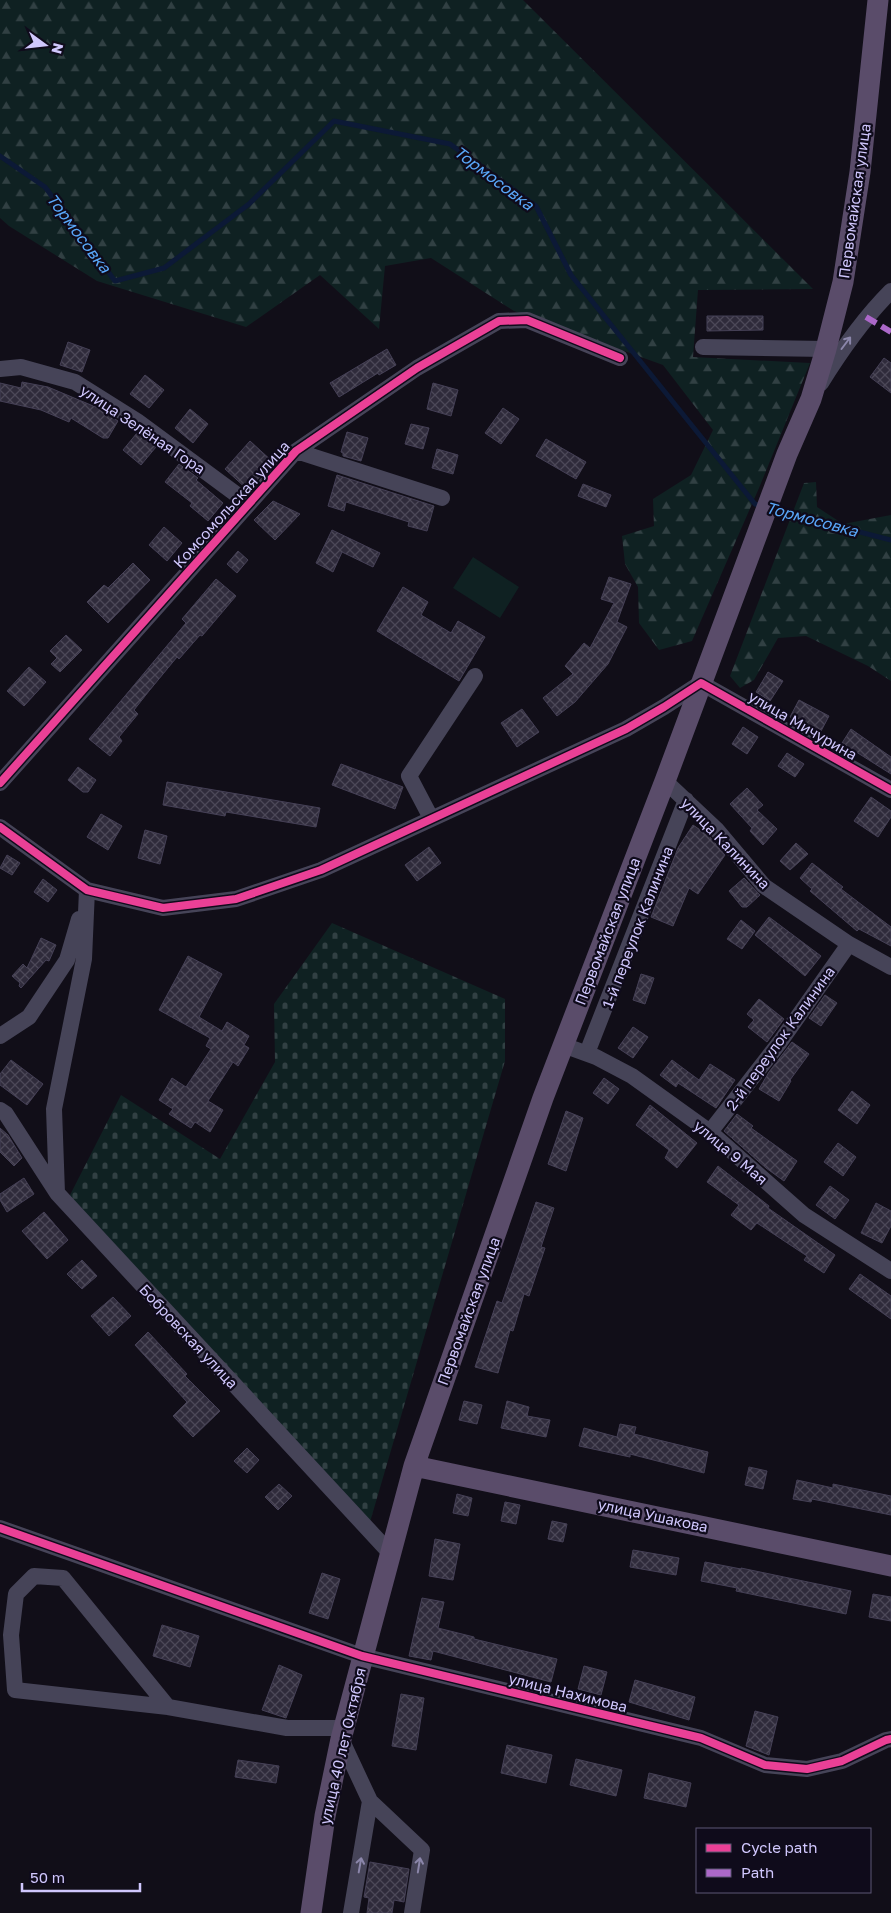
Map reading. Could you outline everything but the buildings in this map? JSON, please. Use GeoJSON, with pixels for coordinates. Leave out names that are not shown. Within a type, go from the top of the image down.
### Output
{"type":"FeatureCollection","features":[{"type":"Feature","properties":{"kind":"main road","name":"Первомайская улица"},"geometry":{"type":"LineString","coordinates":[[414,1466],[543,1098],[665,781],[787,454],[811,399],[843,282],[860,172],[878,0]]}},
{"type":"Feature","properties":{"kind":"main road","name":"улица 40 лет Октября"},"geometry":{"type":"LineString","coordinates":[[311,1913],[325,1816],[342,1733],[414,1466]]}},
{"type":"Feature","properties":{"kind":"main road","name":"улица Ушакова"},"geometry":{"type":"LineString","coordinates":[[414,1466],[891,1566]]}},
{"type":"Feature","properties":{"kind":"street","name":"Первомайская улица"},"geometry":{"type":"LineString","coordinates":[[811,399],[845,345],[866,317],[891,291]]}},
{"type":"Feature","properties":{"kind":"street","name":"Комсомольская улица"},"geometry":{"type":"LineString","coordinates":[[0,783],[296,451],[417,368],[499,322],[527,320],[620,358]]}},
{"type":"Feature","properties":{"kind":"street"},"geometry":{"type":"LineString","coordinates":[[703,347],[826,349]]}},
{"type":"Feature","properties":{"kind":"street","name":"улица Зелёная Гора"},"geometry":{"type":"LineString","coordinates":[[0,369],[21,367],[75,382],[137,421],[248,503]]}},
{"type":"Feature","properties":{"kind":"street"},"geometry":{"type":"LineString","coordinates":[[296,451],[442,498]]}},
{"type":"Feature","properties":{"kind":"street"},"geometry":{"type":"LineString","coordinates":[[431,818],[410,776],[474,676]]}},
{"type":"Feature","properties":{"kind":"street"},"geometry":{"type":"LineString","coordinates":[[0,827],[86,890],[162,908],[236,900],[321,870],[626,729],[701,683]]}},
{"type":"Feature","properties":{"kind":"street","name":"улица Мичурина"},"geometry":{"type":"LineString","coordinates":[[701,683],[891,790]]}},
{"type":"Feature","properties":{"kind":"street","name":"улица Калинина"},"geometry":{"type":"LineString","coordinates":[[665,781],[716,829],[764,886],[849,944],[891,967]]}},
{"type":"Feature","properties":{"kind":"street","name":"1-й переулок Калинина"},"geometry":{"type":"LineString","coordinates":[[587,1053],[686,800]]}},
{"type":"Feature","properties":{"kind":"street"},"geometry":{"type":"LineString","coordinates":[[0,1036],[30,1017],[67,960],[86,890]]}},
{"type":"Feature","properties":{"kind":"street"},"geometry":{"type":"LineString","coordinates":[[57,1193],[54,1109],[84,959],[86,890]]}},
{"type":"Feature","properties":{"kind":"street","name":"2-й переулок Калинина"},"geometry":{"type":"LineString","coordinates":[[710,1132],[780,1042],[849,944]]}},
{"type":"Feature","properties":{"kind":"street","name":"улица 9 Мая"},"geometry":{"type":"LineString","coordinates":[[563,1045],[587,1053],[632,1076],[710,1132],[804,1215],[891,1271]]}},
{"type":"Feature","properties":{"kind":"street","name":"Бобровская улица"},"geometry":{"type":"LineString","coordinates":[[0,1110],[6,1114],[57,1193],[391,1554]]}},
{"type":"Feature","properties":{"kind":"street","name":"улица Нахимова"},"geometry":{"type":"LineString","coordinates":[[0,1528],[362,1656],[701,1738],[765,1765],[807,1769],[842,1761],[891,1739]]}},
{"type":"Feature","properties":{"kind":"street"},"geometry":{"type":"LineString","coordinates":[[168,1707],[63,1578],[34,1576],[16,1594],[11,1635],[15,1690],[168,1707],[287,1728],[342,1733],[370,1801],[422,1850],[412,1913]]}},
{"type":"Feature","properties":{"kind":"street"},"geometry":{"type":"LineString","coordinates":[[351,1913],[370,1801]]}},
{"type":"Feature","properties":{"kind":"green space"},"geometry":{"type":"Polygon","coordinates":[[[0,0],[523,0],[813,289],[698,290],[693,357],[810,363],[759,488],[692,641],[659,650],[639,623],[638,587],[625,564],[622,536],[654,526],[653,499],[691,475],[713,430],[663,365],[514,311],[431,258],[385,266],[379,329],[320,275],[246,327],[97,281],[9,226],[0,218],[0,0]]]}},
{"type":"Feature","properties":{"kind":"green space"},"geometry":{"type":"Polygon","coordinates":[[[816,482],[817,507],[843,524],[891,515],[891,681],[868,666],[806,636],[778,638],[754,680],[740,688],[730,676],[804,483],[816,482]]]}},
{"type":"Feature","properties":{"kind":"green space"},"geometry":{"type":"Polygon","coordinates":[[[473,557],[519,587],[500,618],[453,588],[473,557]]]}},
{"type":"Feature","properties":{"kind":"green space"},"geometry":{"type":"Polygon","coordinates":[[[332,923],[505,999],[505,1061],[370,1522],[68,1199],[121,1095],[220,1159],[275,1062],[274,1004],[332,923]]]}},
{"type":"Feature","properties":{"kind":"waterway","name":"Тормосовка"},"geometry":{"type":"LineString","coordinates":[[0,156],[45,187],[115,281],[164,268],[249,204],[334,121],[450,144],[536,206],[571,275],[755,504],[762,506]]}},
{"type":"Feature","properties":{"kind":"waterway","name":"Тормосовка"},"geometry":{"type":"LineString","coordinates":[[771,509],[891,540]]}},
{"type":"Feature","properties":{"kind":"marked path"},"geometry":{"type":"LineString","coordinates":[[866,317],[891,332]]}},
{"type":"Feature","properties":{"kind":"cycle path"},"geometry":{"type":"LineString","coordinates":[[0,783],[296,451],[417,368],[499,321],[527,320],[620,358]]}},
{"type":"Feature","properties":{"kind":"cycle path"},"geometry":{"type":"LineString","coordinates":[[0,827],[87,890],[163,908],[236,899],[321,870],[626,729],[701,683],[891,790]]}},
{"type":"Feature","properties":{"kind":"cycle path"},"geometry":{"type":"LineString","coordinates":[[0,1528],[362,1656],[701,1738],[765,1765],[807,1769],[842,1761],[891,1739]]}}]}
